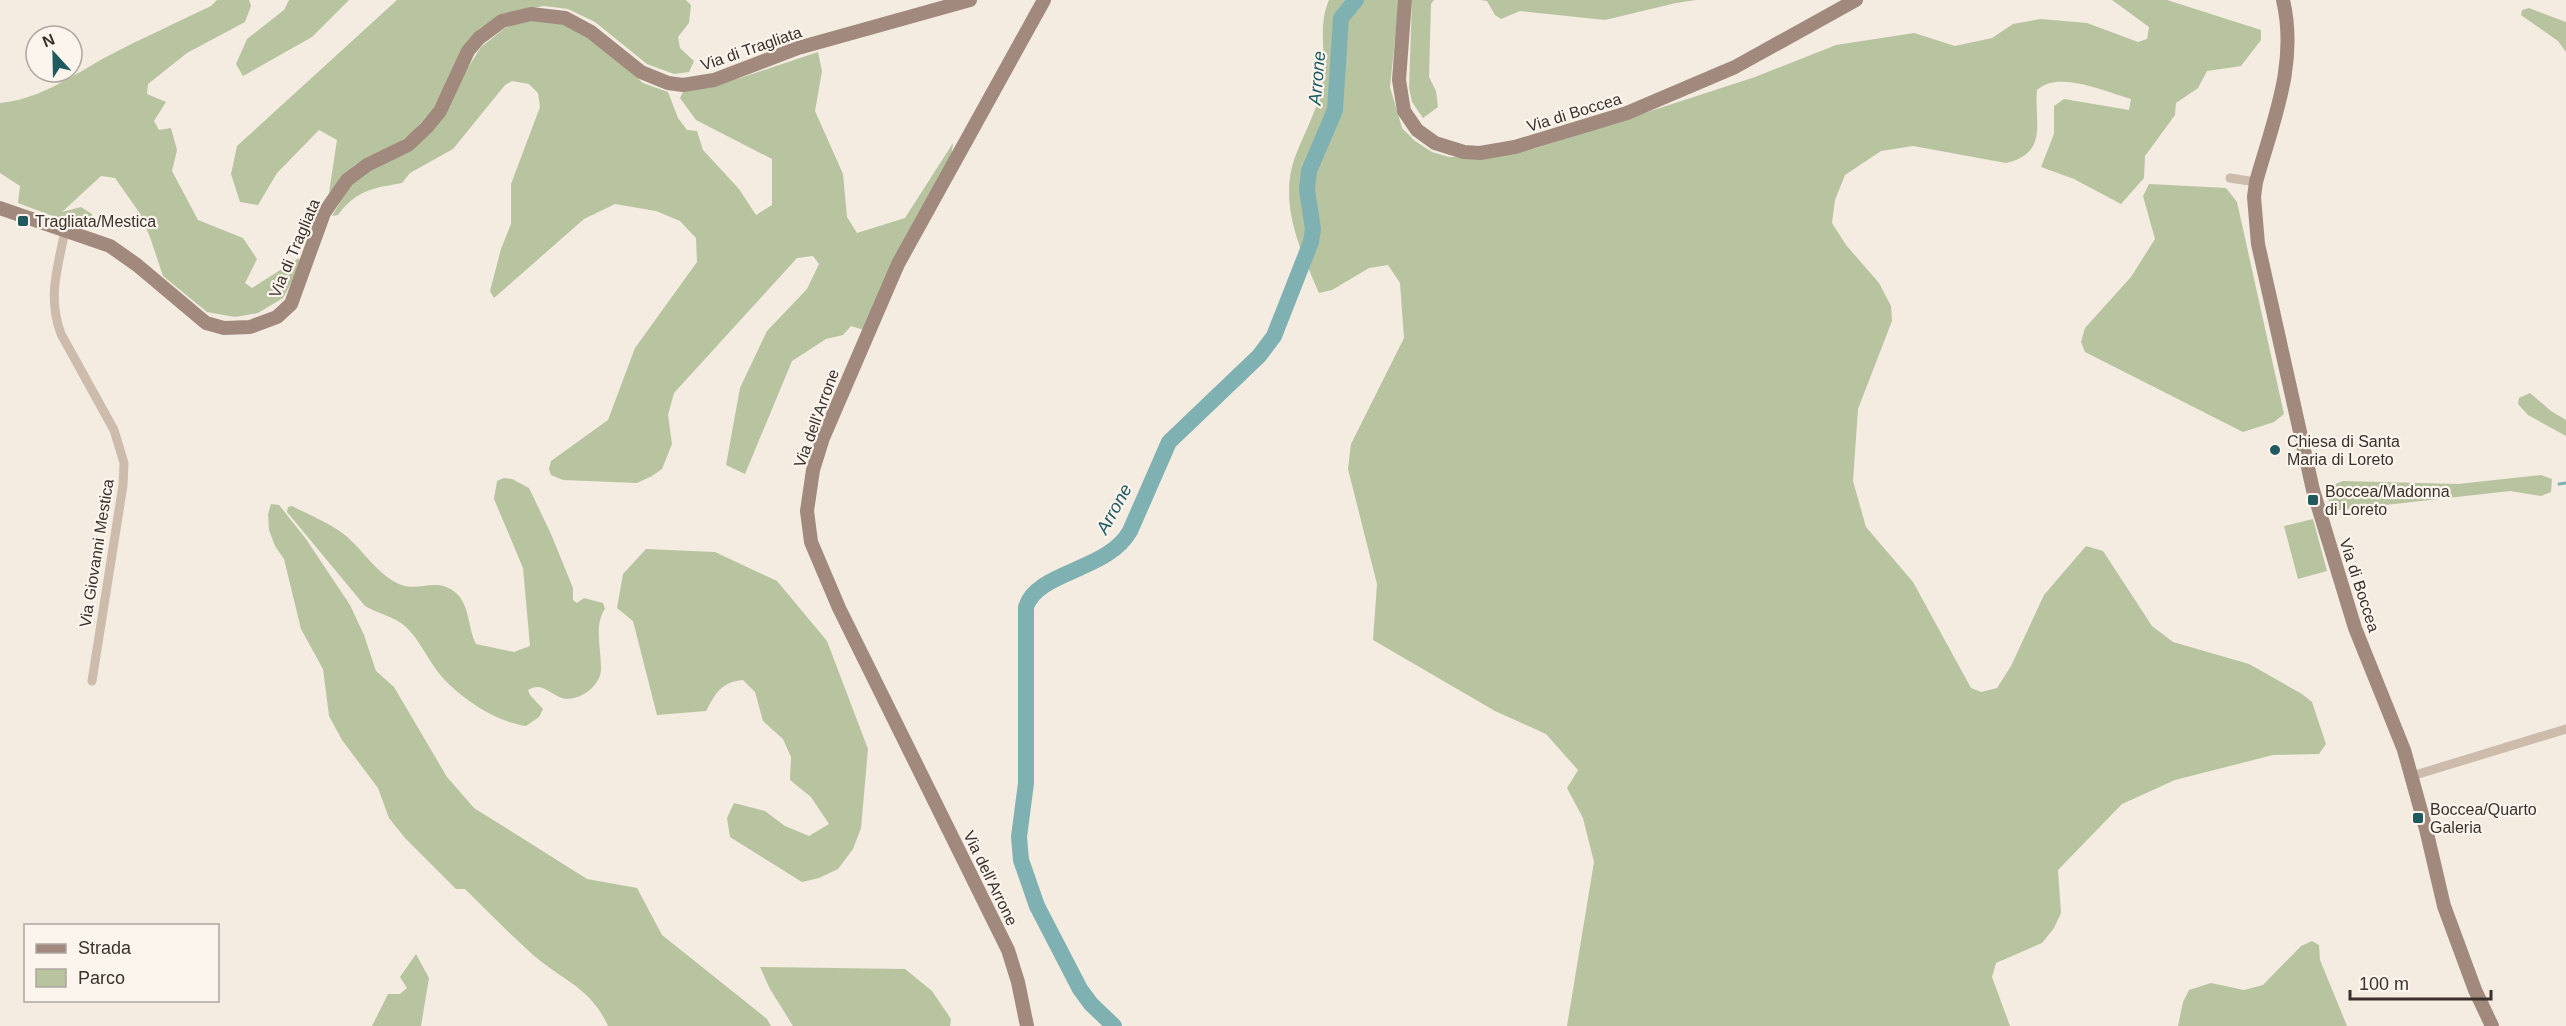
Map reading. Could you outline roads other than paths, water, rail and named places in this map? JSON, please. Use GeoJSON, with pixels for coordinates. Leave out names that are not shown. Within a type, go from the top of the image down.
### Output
{"type":"FeatureCollection","features":[{"type":"Feature","properties":{"kind":"street","name":"Via di Tragliata"},"geometry":{"type":"LineString","coordinates":[[0,208],[89,237],[121,253],[206,323],[224,328],[249,327],[277,317],[288,309],[301,281],[315,234],[339,190],[356,172],[400,150],[427,127],[445,102],[468,51],[479,38],[501,21],[531,14],[565,18],[591,32],[641,72],[668,83],[690,85],[721,78],[798,48],[970,0]]}},
{"type":"Feature","properties":{"kind":"street","name":"Via dell'Arrone"},"geometry":{"type":"LineString","coordinates":[[1027,1026],[1018,982],[1008,950],[839,608],[811,542],[807,511],[813,470],[826,430],[901,257],[1044,0]]}},
{"type":"Feature","properties":{"kind":"street","name":"Via di Boccea"},"geometry":{"type":"LineString","coordinates":[[1405,0],[1399,80],[1404,111],[1418,130],[1435,143],[1464,152],[1480,153],[1515,147],[1627,113],[1735,66],[1856,0]]}},
{"type":"Feature","properties":{"kind":"street","name":"Via di Boccea"},"geometry":{"type":"LineString","coordinates":[[2283,0],[2288,22],[2288,58],[2283,90],[2256,182],[2254,197],[2258,244],[2313,490],[2355,628],[2390,711],[2412,776],[2444,906],[2475,990],[2492,1026]]}},
{"type":"Feature","properties":{"kind":"street"},"geometry":{"type":"LineString","coordinates":[[2230,178],[2256,182]]}},
{"type":"Feature","properties":{"kind":"street","name":"Via Giovanni Mestica"},"geometry":{"type":"LineString","coordinates":[[64,230],[52,304],[55,318],[61,334],[114,430],[124,463],[123,485],[92,681]]}},
{"type":"Feature","properties":{"kind":"street"},"geometry":{"type":"LineString","coordinates":[[2412,776],[2566,729]]}},
{"type":"Feature","properties":{"kind":"waterway","name":"Arrone"},"geometry":{"type":"LineString","coordinates":[[1114,1026],[1091,1004],[1080,989],[1037,906],[1021,860],[1019,837],[1026,783],[1026,607],[1033,595],[1044,586],[1106,555],[1120,544],[1130,531],[1169,442],[1259,356],[1274,336],[1311,242],[1313,229],[1307,190],[1309,171],[1335,110],[1341,18],[1356,0]]}},
{"type":"Feature","properties":{"kind":"waterway"},"geometry":{"type":"LineString","coordinates":[[2559,484],[2566,483]]}},
{"type":"Feature","properties":{"kind":"place","name":"Tragliata/Mestica"},"geometry":{"type":"Point","coordinates":[23,221]}},
{"type":"Feature","properties":{"kind":"place","name":"Chiesa di Santa Maria di Loreto"},"geometry":{"type":"Point","coordinates":[2275,450]}},
{"type":"Feature","properties":{"kind":"place","name":"Boccea/Madonna di Loreto"},"geometry":{"type":"Point","coordinates":[2313,500]}},
{"type":"Feature","properties":{"kind":"place","name":"Boccea/Quarto Galeria"},"geometry":{"type":"Point","coordinates":[2418,818]}}]}
